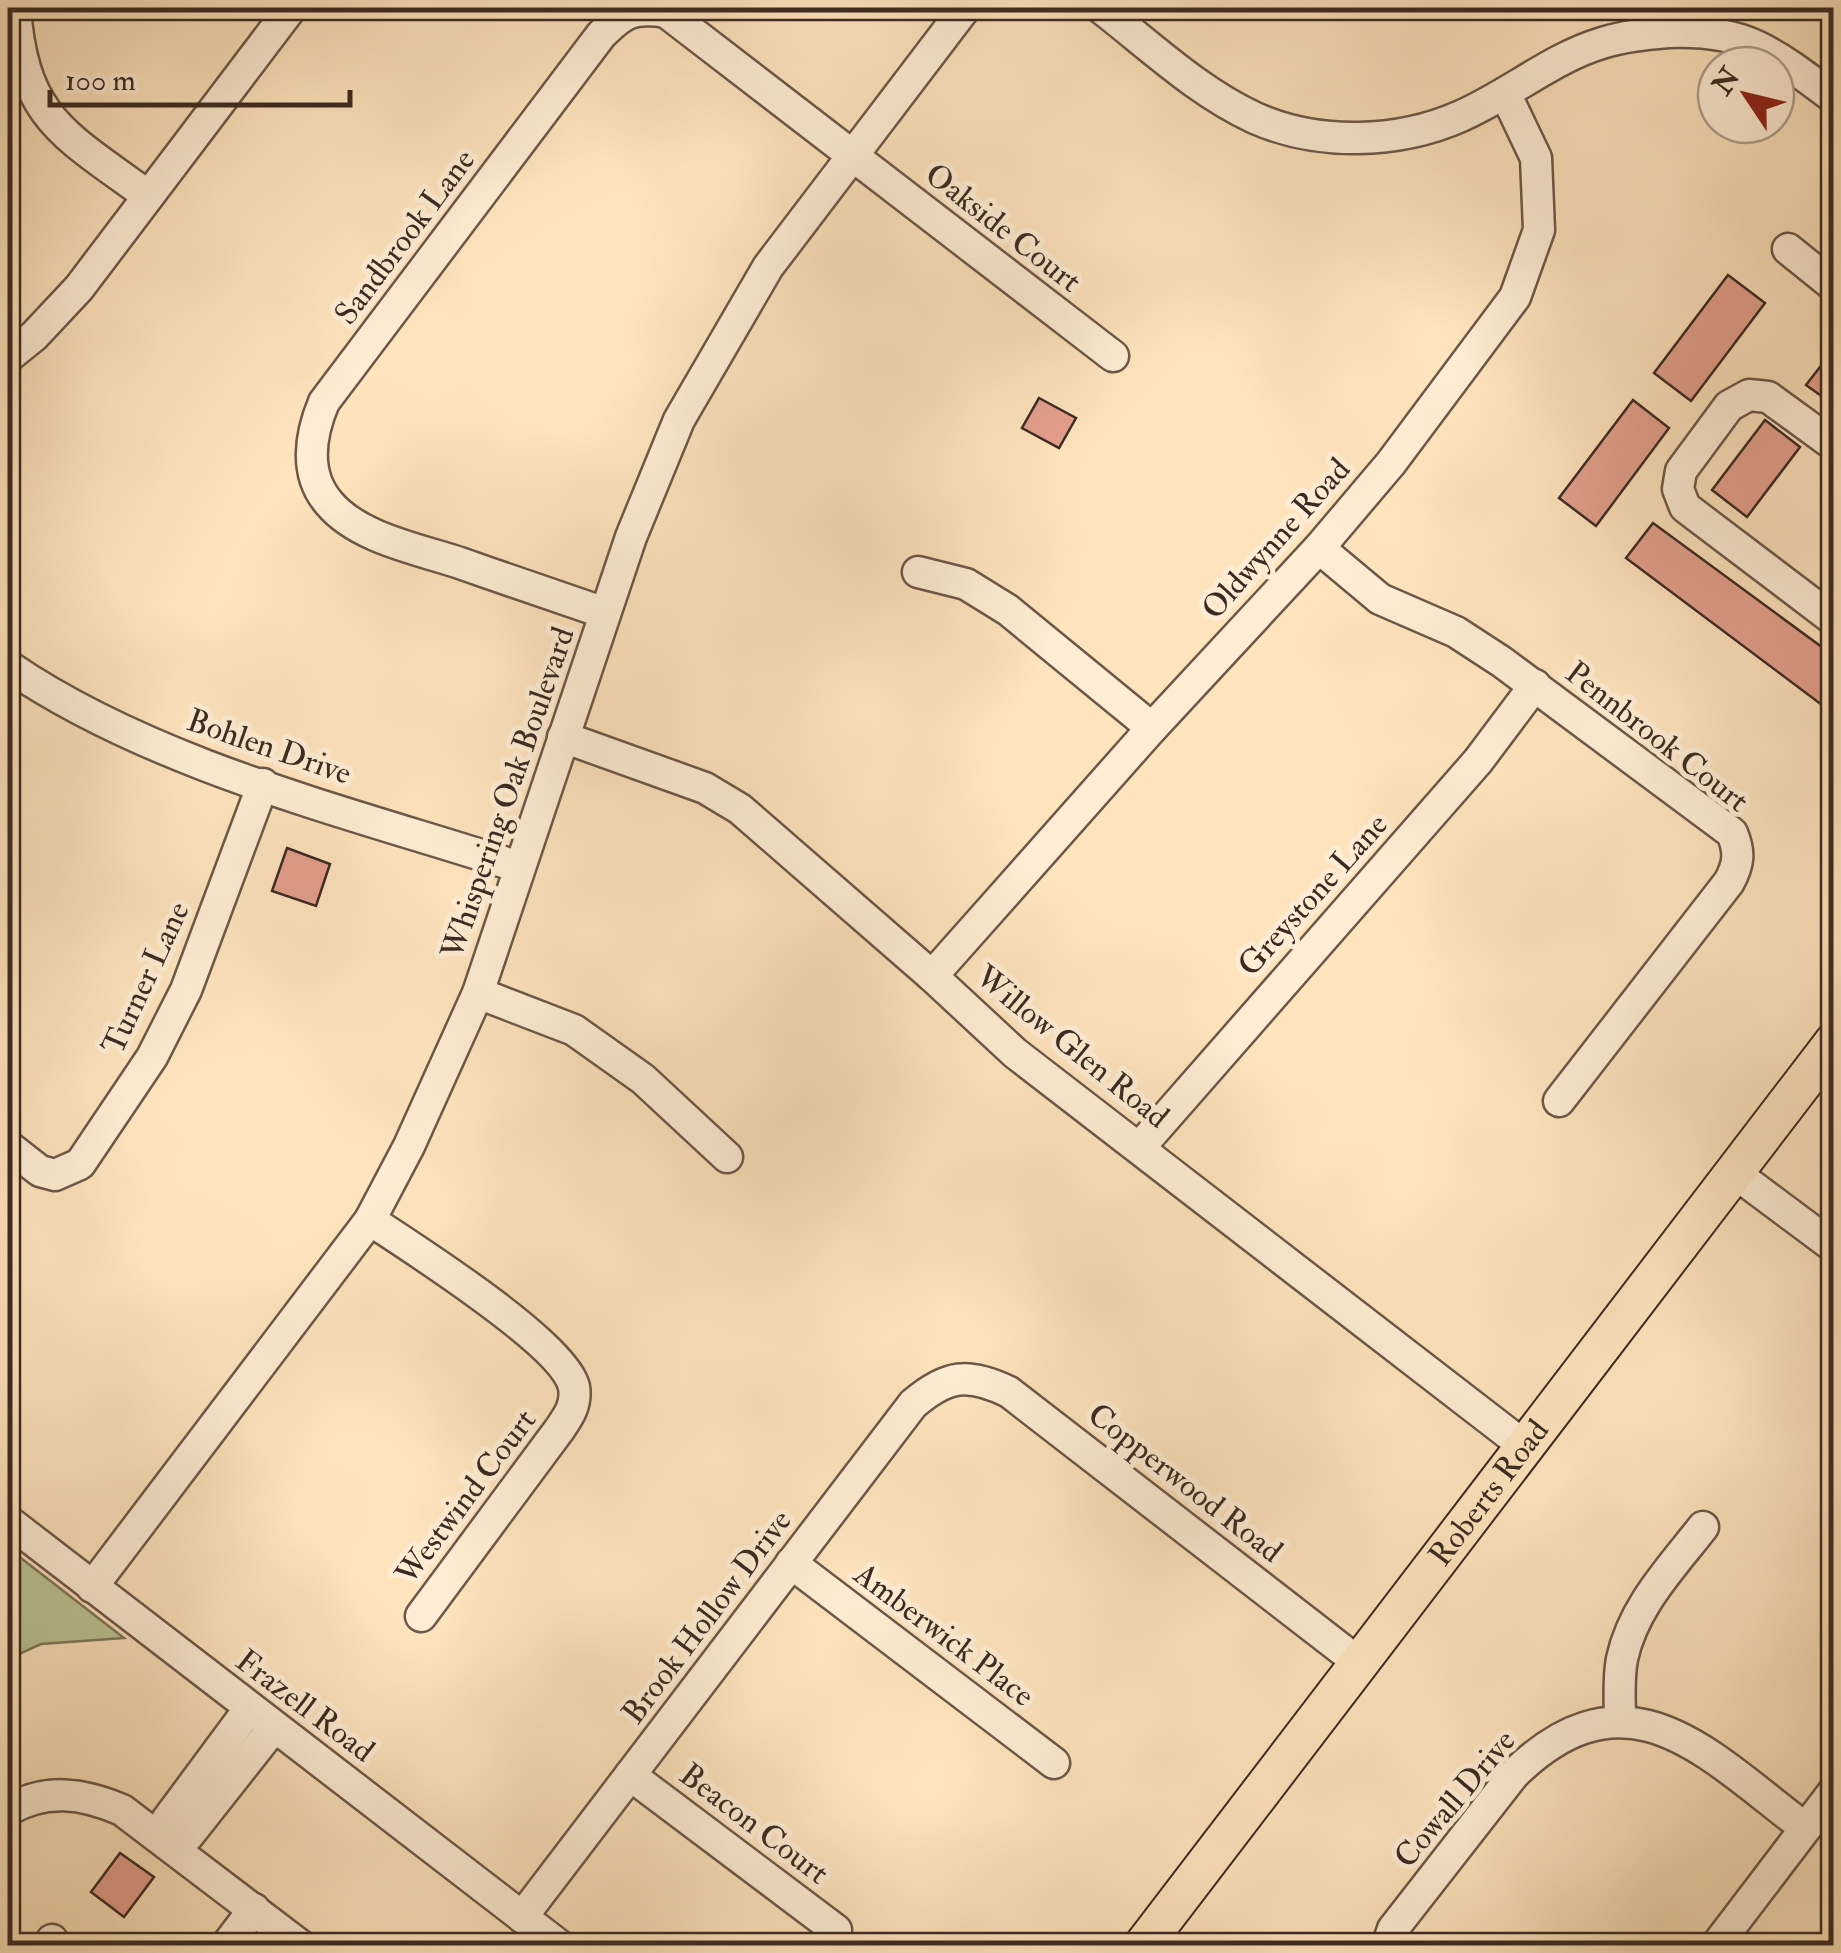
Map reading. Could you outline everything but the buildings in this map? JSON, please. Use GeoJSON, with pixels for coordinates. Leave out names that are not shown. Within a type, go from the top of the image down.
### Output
{"type":"FeatureCollection","features":[{"type":"Feature","properties":{"kind":"main road","name":"Roberts Road"},"geometry":{"type":"LineString","coordinates":[[1144,1946],[1834,1042]]}},
{"type":"Feature","properties":{"kind":"street"},"geometry":{"type":"LineString","coordinates":[[15,8],[17,38],[32,94],[48,118],[148,196]]}},
{"type":"Feature","properties":{"kind":"street"},"geometry":{"type":"LineString","coordinates":[[8,357],[34,336],[79,288],[291,8]]}},
{"type":"Feature","properties":{"kind":"street","name":"Sandbrook Lane"},"geometry":{"type":"LineString","coordinates":[[605,613],[378,535],[341,516],[326,501],[312,464],[311,442],[324,402],[620,16],[642,8],[666,12],[851,155]]}},
{"type":"Feature","properties":{"kind":"street","name":"Whispering Oak Boulevard"},"geometry":{"type":"LineString","coordinates":[[92,1587],[370,1220],[409,1146],[478,992],[631,537],[679,420],[768,268],[965,8]]}},
{"type":"Feature","properties":{"kind":"street"},"geometry":{"type":"LineString","coordinates":[[1101,8],[1205,88],[1255,118],[1302,132],[1358,139],[1408,134],[1459,117],[1641,21],[1758,46],[1834,98]]}},
{"type":"Feature","properties":{"kind":"street","name":"Oldwynne Road"},"geometry":{"type":"LineString","coordinates":[[932,976],[1318,548],[1391,462],[1515,297],[1539,230],[1536,158],[1505,93]]}},
{"type":"Feature","properties":{"kind":"street","name":"Oakside Court"},"geometry":{"type":"LineString","coordinates":[[851,155],[1112,356]]}},
{"type":"Feature","properties":{"kind":"street"},"geometry":{"type":"LineString","coordinates":[[1788,250],[1834,286]]}},
{"type":"Feature","properties":{"kind":"street"},"geometry":{"type":"LineString","coordinates":[[1834,445],[1768,396],[1749,395],[1729,406],[1681,471],[1678,489],[1685,507],[1834,620]]}},
{"type":"Feature","properties":{"kind":"street","name":"Pennbrook Court"},"geometry":{"type":"LineString","coordinates":[[1318,548],[1380,599],[1456,632],[1535,686],[1732,834],[1738,849],[1738,866],[1729,882],[1559,1100]]}},
{"type":"Feature","properties":{"kind":"street"},"geometry":{"type":"LineString","coordinates":[[918,572],[966,584],[1008,610],[1152,728]]}},
{"type":"Feature","properties":{"kind":"street","name":"Bohlen Drive"},"geometry":{"type":"LineString","coordinates":[[8,666],[111,726],[263,784],[519,867]]}},
{"type":"Feature","properties":{"kind":"street","name":"Greystone Lane"},"geometry":{"type":"LineString","coordinates":[[1139,1148],[1478,761],[1535,686]]}},
{"type":"Feature","properties":{"kind":"street","name":"Willow Glen Road"},"geometry":{"type":"LineString","coordinates":[[563,737],[705,788],[740,809],[1015,1053],[1523,1445]]}},
{"type":"Feature","properties":{"kind":"street","name":"Turner Lane"},"geometry":{"type":"LineString","coordinates":[[8,1146],[40,1171],[55,1175],[80,1164],[152,1057],[193,973],[263,784]]}},
{"type":"Feature","properties":{"kind":"street"},"geometry":{"type":"LineString","coordinates":[[478,992],[574,1030],[643,1080],[726,1157]]}},
{"type":"Feature","properties":{"kind":"street"},"geometry":{"type":"LineString","coordinates":[[1732,1171],[1834,1247]]}},
{"type":"Feature","properties":{"kind":"street","name":"Westwind Court"},"geometry":{"type":"LineString","coordinates":[[370,1220],[493,1304],[562,1366],[574,1386],[573,1410],[560,1430],[421,1616]]}},
{"type":"Feature","properties":{"kind":"street","name":"Brook Hollow Drive"},"geometry":{"type":"LineString","coordinates":[[522,1917],[913,1404],[934,1386],[961,1378]]}},
{"type":"Feature","properties":{"kind":"street","name":"Copperwood Road"},"geometry":{"type":"LineString","coordinates":[[961,1378],[986,1381],[1009,1392],[1358,1662]]}},
{"type":"Feature","properties":{"kind":"street","name":"Frazell Road"},"geometry":{"type":"LineString","coordinates":[[8,1521],[560,1946]]}},
{"type":"Feature","properties":{"kind":"street"},"geometry":{"type":"LineString","coordinates":[[1620,1722],[1621,1663],[1627,1638],[1649,1596],[1702,1527]]}},
{"type":"Feature","properties":{"kind":"street","name":"Amberwick Place"},"geometry":{"type":"LineString","coordinates":[[792,1564],[1054,1762]]}},
{"type":"Feature","properties":{"kind":"street"},"geometry":{"type":"LineString","coordinates":[[170,1844],[167,1820],[250,1708]]}},
{"type":"Feature","properties":{"kind":"street","name":"Cowall Drive"},"geometry":{"type":"LineString","coordinates":[[1387,1946],[1394,1930],[1525,1764],[1561,1736],[1590,1725],[1620,1722],[1662,1728],[1700,1748],[1805,1828]]}},
{"type":"Feature","properties":{"kind":"street"},"geometry":{"type":"LineString","coordinates":[[170,1844],[188,1836],[274,1726]]}},
{"type":"Feature","properties":{"kind":"street","name":"Beacon Court"},"geometry":{"type":"LineString","coordinates":[[630,1775],[836,1930]]}},
{"type":"Feature","properties":{"kind":"street"},"geometry":{"type":"LineString","coordinates":[[1716,1946],[1834,1791]]}},
{"type":"Feature","properties":{"kind":"street"},"geometry":{"type":"LineString","coordinates":[[8,1810],[26,1800],[65,1794],[96,1799],[122,1810],[302,1946]]}},
{"type":"Feature","properties":{"kind":"street"},"geometry":{"type":"LineString","coordinates":[[226,1946],[254,1909]]}},
{"type":"Feature","properties":{"kind":"green space"},"geometry":{"type":"Polygon","coordinates":[[[8,1548],[124,1638],[41,1644],[8,1659],[8,1548]]]}}]}
